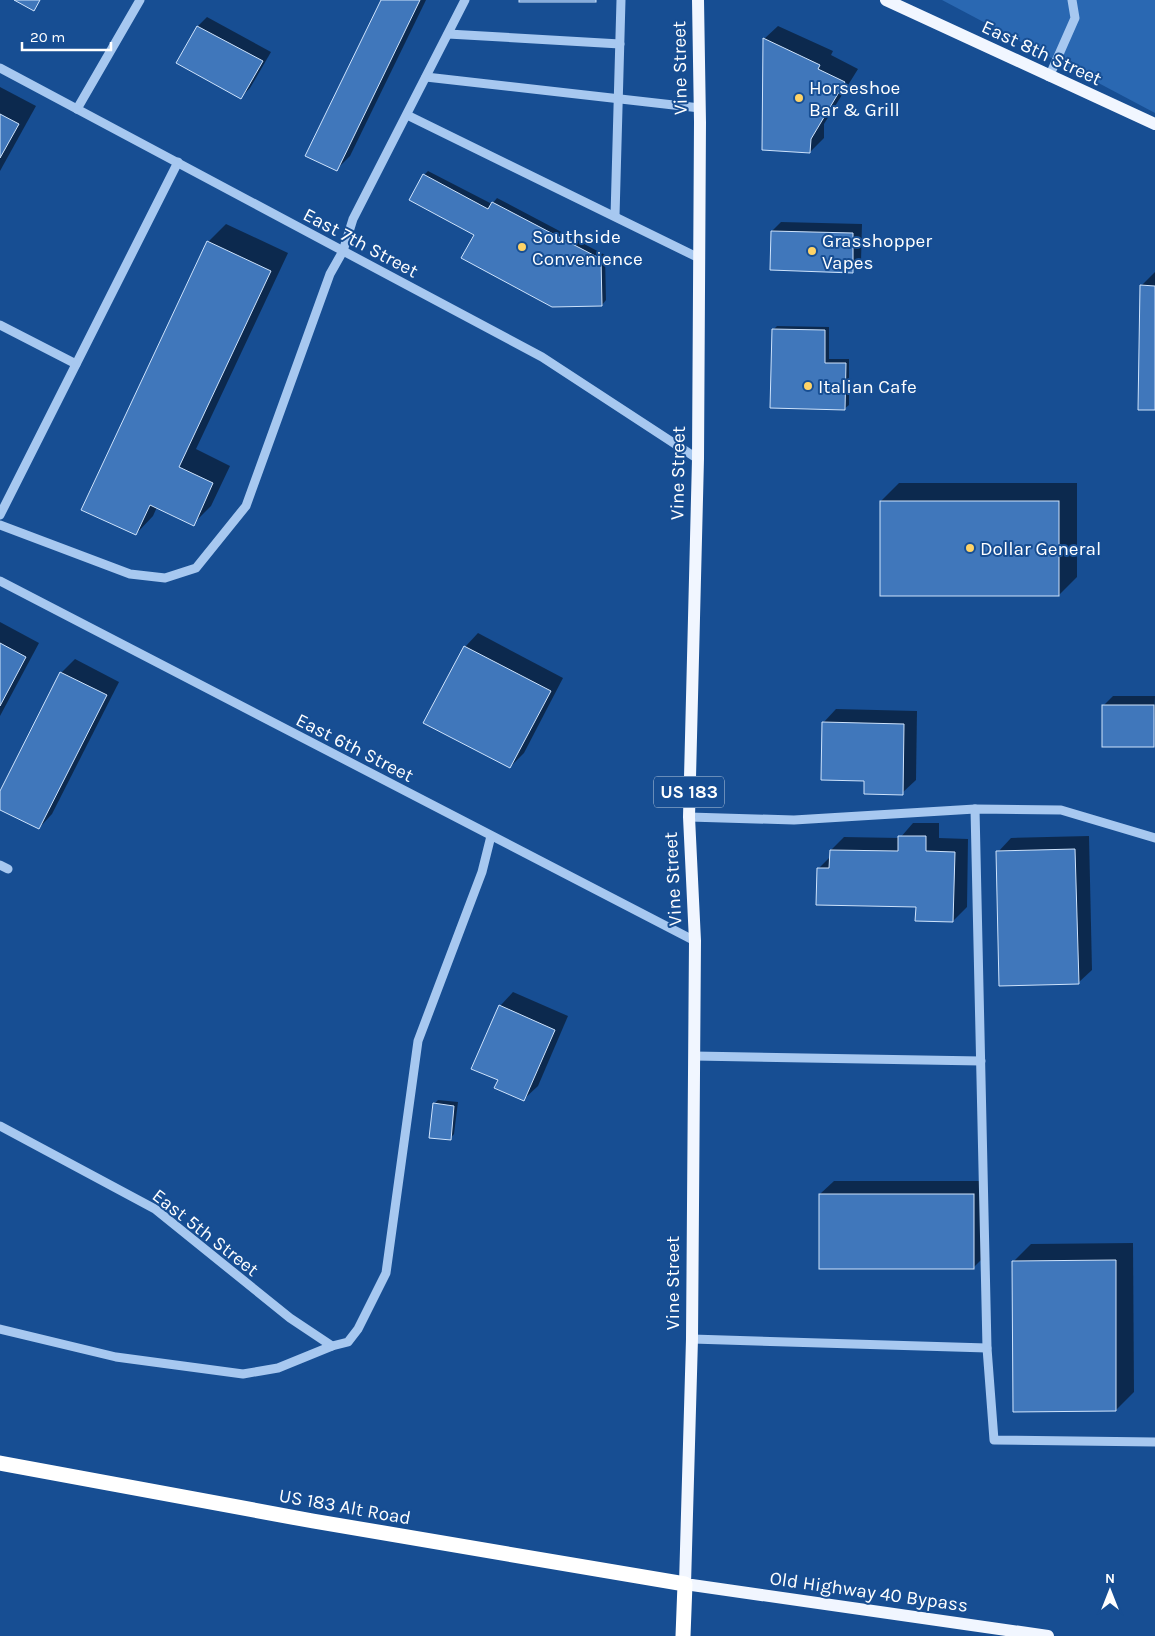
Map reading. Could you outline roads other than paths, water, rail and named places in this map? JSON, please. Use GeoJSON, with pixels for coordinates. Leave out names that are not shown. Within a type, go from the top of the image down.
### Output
{"type":"FeatureCollection","features":[{"type":"Feature","properties":{"kind":"highway","name":"US 183 Alt Road"},"geometry":{"type":"LineString","coordinates":[[0,1463],[313,1521],[685,1584]]}},
{"type":"Feature","properties":{"kind":"highway","name":"Vine Street"},"geometry":{"type":"LineString","coordinates":[[683,1636],[685,1584]]}},
{"type":"Feature","properties":{"kind":"main road","name":"Vine Street"},"geometry":{"type":"LineString","coordinates":[[685,1584],[692,1338],[695,941],[689,817],[698,458],[700,108],[698,0]]}},
{"type":"Feature","properties":{"kind":"main road","name":"East 8th Street"},"geometry":{"type":"LineString","coordinates":[[886,0],[1155,124]]}},
{"type":"Feature","properties":{"kind":"main road","name":"Old Highway 40 Bypass"},"geometry":{"type":"LineString","coordinates":[[685,1584],[1048,1636]]}},
{"type":"Feature","properties":{"kind":"street"},"geometry":{"type":"LineString","coordinates":[[76,109],[140,0]]}},
{"type":"Feature","properties":{"kind":"street"},"geometry":{"type":"LineString","coordinates":[[0,525],[130,574],[164,578],[196,568],[246,506],[330,274],[343,251],[353,219],[465,0]]}},
{"type":"Feature","properties":{"kind":"street"},"geometry":{"type":"LineString","coordinates":[[615,216],[621,0]]}},
{"type":"Feature","properties":{"kind":"street"},"geometry":{"type":"LineString","coordinates":[[1050,76],[1075,18],[1072,0]]}},
{"type":"Feature","properties":{"kind":"street"},"geometry":{"type":"LineString","coordinates":[[448,34],[620,44]]}},
{"type":"Feature","properties":{"kind":"street","name":"East 7th Street"},"geometry":{"type":"LineString","coordinates":[[0,68],[542,357],[698,458]]}},
{"type":"Feature","properties":{"kind":"street"},"geometry":{"type":"LineString","coordinates":[[426,77],[700,108]]}},
{"type":"Feature","properties":{"kind":"street"},"geometry":{"type":"LineString","coordinates":[[407,115],[699,258]]}},
{"type":"Feature","properties":{"kind":"street"},"geometry":{"type":"LineString","coordinates":[[0,515],[178,162]]}},
{"type":"Feature","properties":{"kind":"street"},"geometry":{"type":"LineString","coordinates":[[0,325],[76,364]]}},
{"type":"Feature","properties":{"kind":"street","name":"East 6th Street"},"geometry":{"type":"LineString","coordinates":[[0,582],[695,941]]}},
{"type":"Feature","properties":{"kind":"street"},"geometry":{"type":"LineString","coordinates":[[689,817],[794,820],[975,809],[1061,810],[1155,838]]}},
{"type":"Feature","properties":{"kind":"street"},"geometry":{"type":"LineString","coordinates":[[975,809],[987,1348],[994,1440],[1155,1442]]}},
{"type":"Feature","properties":{"kind":"street"},"geometry":{"type":"LineString","coordinates":[[0,1329],[116,1357],[242,1374],[278,1368],[332,1346],[348,1342],[358,1329],[386,1274],[418,1041],[482,872],[491,836]]}},
{"type":"Feature","properties":{"kind":"street"},"geometry":{"type":"LineString","coordinates":[[694,1056],[981,1061]]}},
{"type":"Feature","properties":{"kind":"street","name":"East 5th Street"},"geometry":{"type":"LineString","coordinates":[[0,1126],[154,1209],[290,1318],[332,1346]]}},
{"type":"Feature","properties":{"kind":"street"},"geometry":{"type":"LineString","coordinates":[[692,1338],[987,1348]]}},
{"type":"Feature","properties":{"kind":"place","name":"Horseshoe Bar & Grill"},"geometry":{"type":"Point","coordinates":[799,98]}},
{"type":"Feature","properties":{"kind":"place","name":"Southside Convenience"},"geometry":{"type":"Point","coordinates":[522,247]}},
{"type":"Feature","properties":{"kind":"place","name":"Grasshopper Vapes"},"geometry":{"type":"Point","coordinates":[812,251]}},
{"type":"Feature","properties":{"kind":"place","name":"Italian Cafe"},"geometry":{"type":"Point","coordinates":[808,386]}},
{"type":"Feature","properties":{"kind":"place","name":"Dollar General"},"geometry":{"type":"Point","coordinates":[970,548]}}]}
